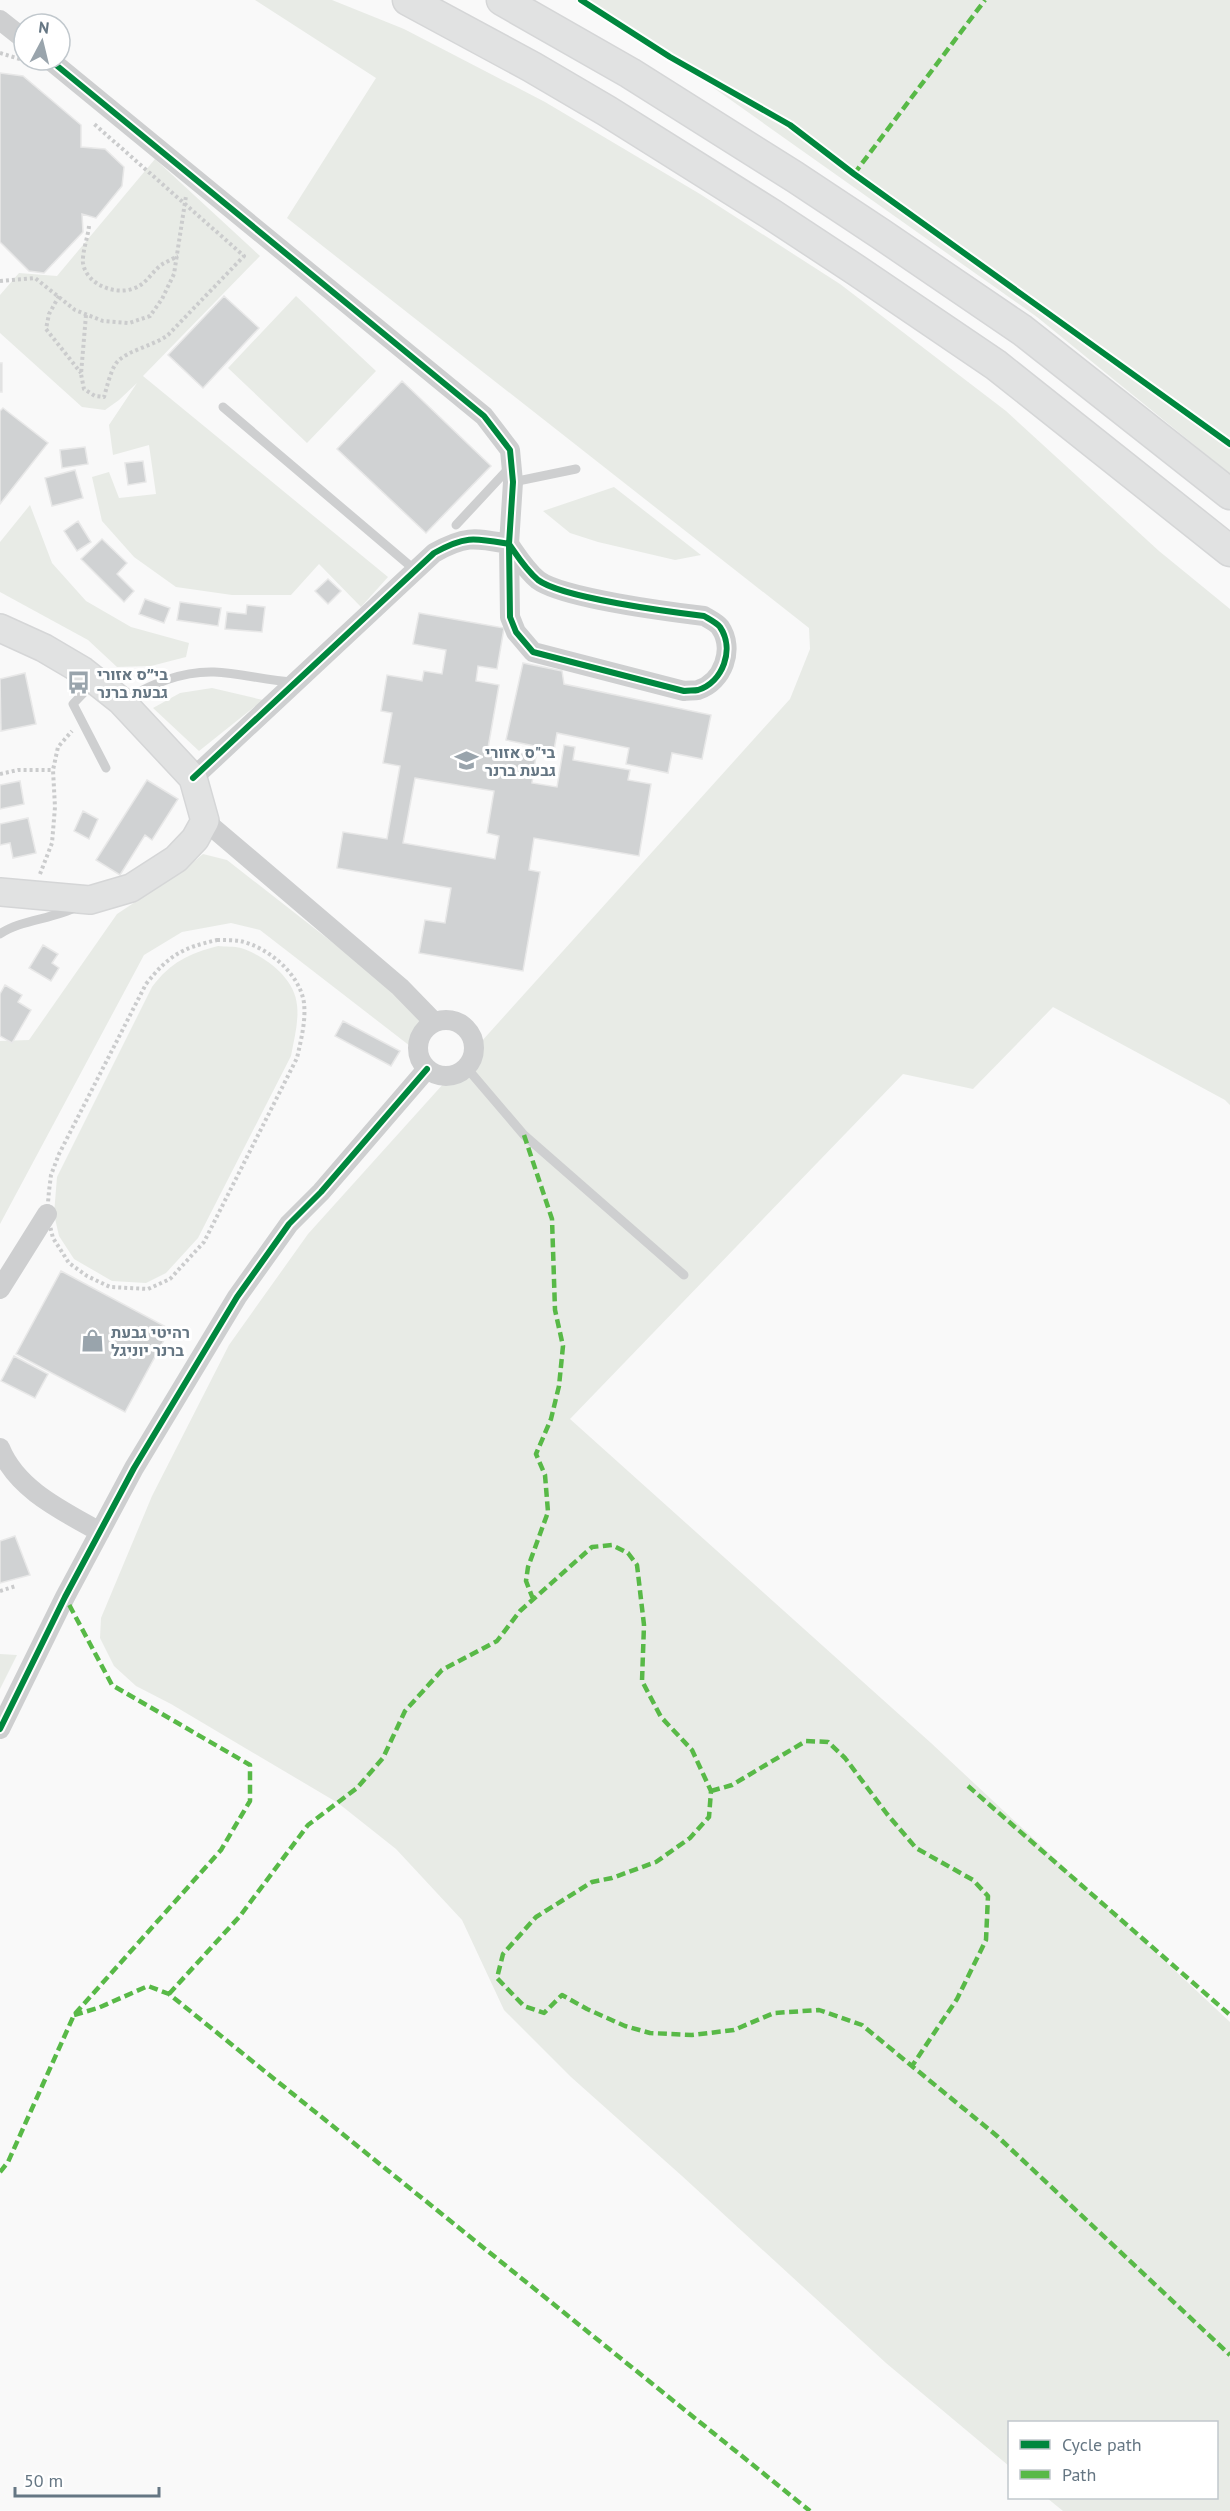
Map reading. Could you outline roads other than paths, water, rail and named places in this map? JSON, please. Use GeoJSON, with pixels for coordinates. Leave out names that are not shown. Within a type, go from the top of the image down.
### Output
{"type":"FeatureCollection","features":[{"type":"Feature","properties":{"kind":"main road"},"geometry":{"type":"LineString","coordinates":[[408,0],[532,67],[607,111],[856,270],[996,366],[1230,551]]}},
{"type":"Feature","properties":{"kind":"main road"},"geometry":{"type":"LineString","coordinates":[[502,0],[630,73],[795,177],[946,278],[1022,330],[1230,494]]}},
{"type":"Feature","properties":{"kind":"street"},"geometry":{"type":"LineString","coordinates":[[0,20],[12,30]]}},
{"type":"Feature","properties":{"kind":"street"},"geometry":{"type":"LineString","coordinates":[[50,72],[189,174],[484,416],[510,450],[513,474],[510,544],[510,617],[516,632],[533,652],[684,691],[698,690],[714,680],[725,664],[726,645],[719,627],[704,616],[567,592],[540,581],[524,566],[510,544],[474,537],[453,542],[434,553],[415,570],[193,778]]}},
{"type":"Feature","properties":{"kind":"street"},"geometry":{"type":"LineString","coordinates":[[0,628],[44,648],[121,701],[193,778],[205,821],[400,987],[434,1022]]}},
{"type":"Feature","properties":{"kind":"street"},"geometry":{"type":"LineString","coordinates":[[0,892],[90,900],[131,888],[176,859],[195,838],[205,821]]}},
{"type":"Feature","properties":{"kind":"street"},"geometry":{"type":"LineString","coordinates":[[451,1020],[467,1029],[474,1046],[473,1055],[466,1066],[454,1075],[445,1076],[428,1069],[418,1053],[418,1044],[426,1028],[434,1022],[451,1020]]}},
{"type":"Feature","properties":{"kind":"street"},"geometry":{"type":"LineString","coordinates":[[0,1729],[134,1468],[237,1297],[289,1224],[321,1192],[428,1069]]}},
{"type":"Feature","properties":{"kind":"street"},"geometry":{"type":"LineString","coordinates":[[0,1289],[47,1214]]}},
{"type":"Feature","properties":{"kind":"street"},"geometry":{"type":"LineString","coordinates":[[0,1448],[28,1488],[53,1506],[100,1532]]}},
{"type":"Feature","properties":{"kind":"lane"},"geometry":{"type":"LineString","coordinates":[[222,407],[415,570]]}},
{"type":"Feature","properties":{"kind":"lane"},"geometry":{"type":"LineString","coordinates":[[456,525],[513,474],[576,470]]}},
{"type":"Feature","properties":{"kind":"lane"},"geometry":{"type":"LineString","coordinates":[[121,701],[158,681],[191,674],[214,672],[296,682]]}},
{"type":"Feature","properties":{"kind":"lane"},"geometry":{"type":"LineString","coordinates":[[95,681],[73,704],[106,768]]}},
{"type":"Feature","properties":{"kind":"lane"},"geometry":{"type":"LineString","coordinates":[[0,934],[14,927],[62,914],[90,900]]}},
{"type":"Feature","properties":{"kind":"lane"},"geometry":{"type":"LineString","coordinates":[[466,1066],[524,1135],[684,1275]]}},
{"type":"Feature","properties":{"kind":"place","name":"בי״ס אזורי גבעת ברנר"},"geometry":{"type":"Point","coordinates":[79,683]}},
{"type":"Feature","properties":{"kind":"place","name":"בי\"ס אזורי גבעת ברנר"},"geometry":{"type":"Point","coordinates":[467,761]}},
{"type":"Feature","properties":{"kind":"place","name":"רהיטי גבעת ברנר יוניגל"},"geometry":{"type":"Point","coordinates":[93,1341]}}]}
